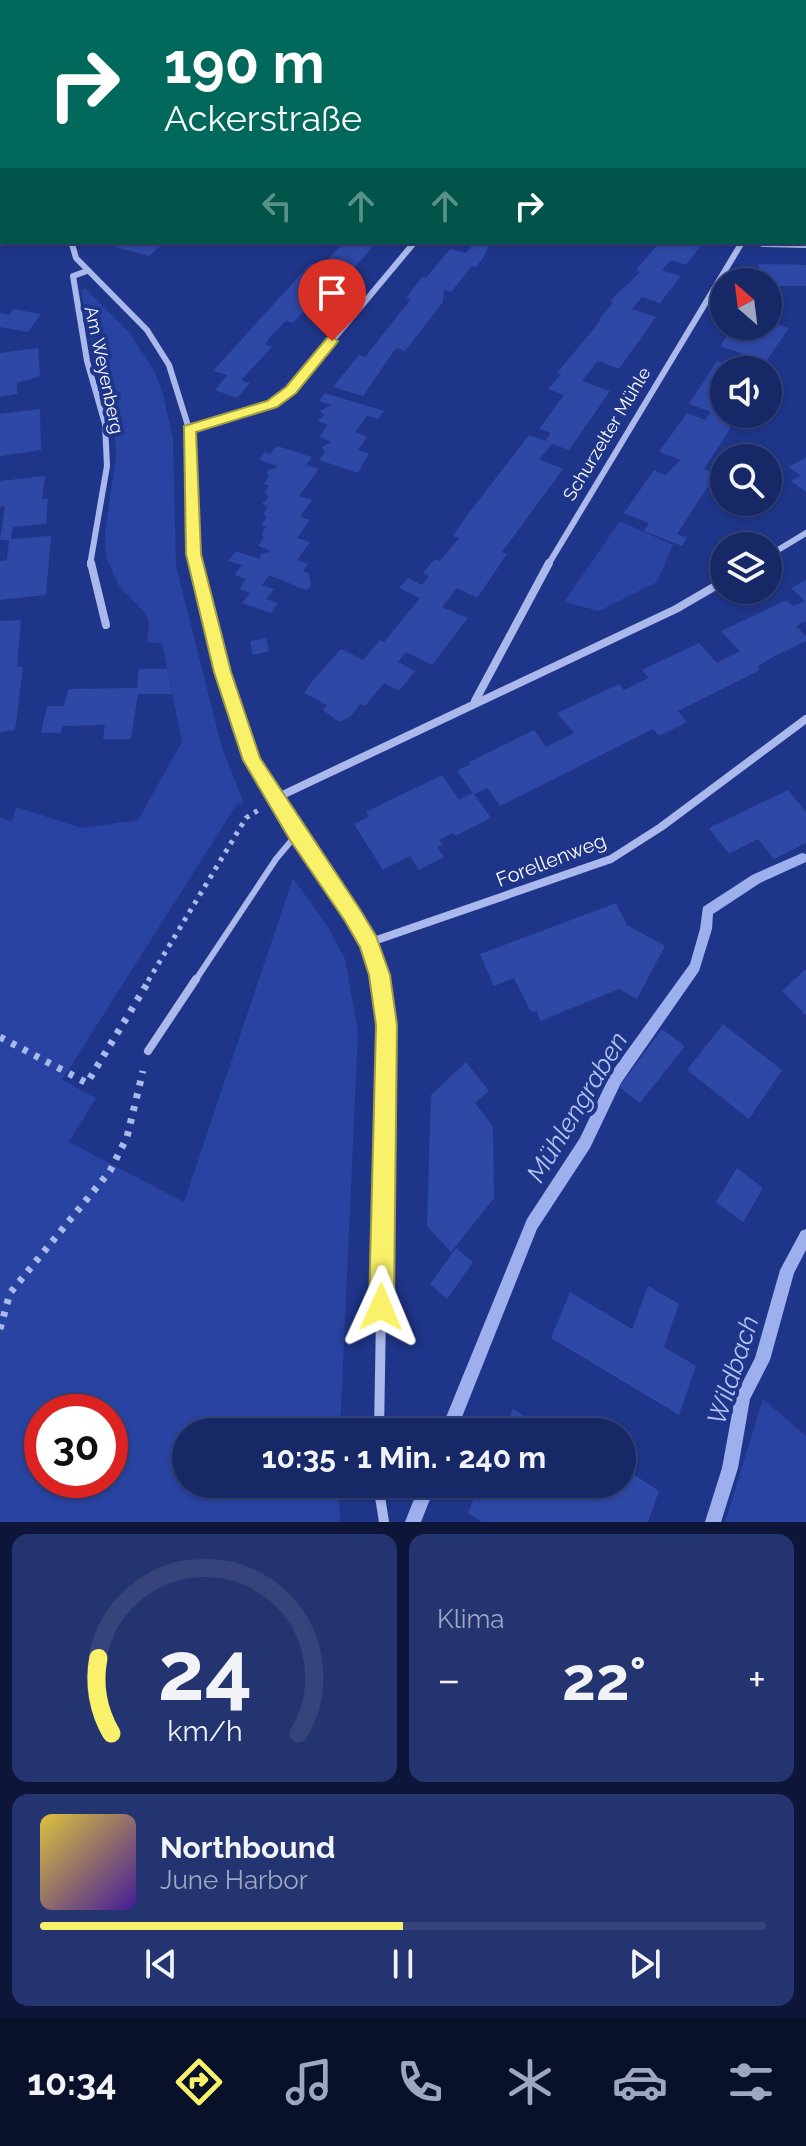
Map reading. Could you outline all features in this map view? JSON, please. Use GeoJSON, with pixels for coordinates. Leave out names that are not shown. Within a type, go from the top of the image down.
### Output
{"type":"FeatureCollection","features":[{"type":"Feature","properties":{"kind":"street"},"geometry":{"type":"LineString","coordinates":[[72,244],[76,258],[159,345],[169,365],[189,429],[194,554],[242,735],[252,760],[368,943],[380,975],[386,1025],[379,1418]]}},
{"type":"Feature","properties":{"kind":"street"},"geometry":{"type":"LineString","coordinates":[[189,429],[272,404],[291,390],[412,244]]}},
{"type":"Feature","properties":{"kind":"street","name":"Schurzelter Mühle"},"geometry":{"type":"LineString","coordinates":[[475,701],[532,591],[740,244]]}},
{"type":"Feature","properties":{"kind":"street","name":"Schurzelter Mühle"},"geometry":{"type":"LineString","coordinates":[[774,244],[806,245]]}},
{"type":"Feature","properties":{"kind":"street","name":"Am Weyenberg"},"geometry":{"type":"LineString","coordinates":[[87,271],[73,276],[87,361],[105,424],[107,466],[90,566],[106,625]]}},
{"type":"Feature","properties":{"kind":"street"},"geometry":{"type":"LineString","coordinates":[[782,548],[806,533]]}},
{"type":"Feature","properties":{"kind":"street"},"geometry":{"type":"LineString","coordinates":[[276,798],[475,701],[676,609],[710,589]]}},
{"type":"Feature","properties":{"kind":"street","name":"Forellenweg"},"geometry":{"type":"LineString","coordinates":[[368,943],[611,859],[661,827],[806,719]]}},
{"type":"Feature","properties":{"kind":"street"},"geometry":{"type":"LineString","coordinates":[[380,1498],[384,1522]]}},
{"type":"Feature","properties":{"kind":"lane"},"geometry":{"type":"LineString","coordinates":[[148,1051],[276,859],[297,834]]}},
{"type":"Feature","properties":{"kind":"path"},"geometry":{"type":"LineString","coordinates":[[0,1037],[87,1083],[246,818],[276,798]]}},
{"type":"Feature","properties":{"kind":"path"},"geometry":{"type":"LineString","coordinates":[[0,1329],[10,1293],[110,1171],[127,1137],[148,1051]]}},
{"type":"Feature","properties":{"kind":"shaded area"},"geometry":{"type":"Polygon","coordinates":[[[85,288],[129,332],[154,370],[163,394],[173,439],[176,566],[222,748],[244,803],[237,804],[62,1080],[96,1098],[69,1142],[184,1202],[293,878],[328,927],[345,959],[358,1032],[341,1418],[172,1418],[172,1498],[339,1498],[340,1522],[0,1522],[0,817],[12,822],[16,807],[82,828],[138,820],[182,742],[162,643],[147,642],[149,623],[146,614],[119,586],[106,557],[105,532],[116,457],[114,421],[96,363],[81,291],[85,288]]]}},
{"type":"Feature","properties":{"kind":"shaded area"},"geometry":{"type":"Polygon","coordinates":[[[620,521],[673,545],[657,582],[599,611],[564,602],[620,521]]]}},
{"type":"Feature","properties":{"kind":"shaded area"},"geometry":{"type":"Polygon","coordinates":[[[763,1399],[806,1436],[806,1522],[725,1522],[763,1399]]]}},
{"type":"Feature","properties":{"kind":"building"},"geometry":{"type":"Polygon","coordinates":[[[118,244],[163,244],[149,256],[115,247],[118,244]]]}},
{"type":"Feature","properties":{"kind":"building"},"geometry":{"type":"Polygon","coordinates":[[[342,244],[375,244],[349,274],[333,269],[314,291],[320,293],[293,323],[286,321],[269,338],[265,344],[272,347],[241,380],[250,383],[237,398],[215,390],[227,375],[213,371],[311,263],[322,266],[342,244]]]}},
{"type":"Feature","properties":{"kind":"building"},"geometry":{"type":"Polygon","coordinates":[[[473,244],[490,244],[476,267],[472,266],[451,292],[444,290],[443,302],[405,351],[396,348],[363,396],[333,387],[359,355],[365,357],[411,299],[406,298],[422,277],[426,278],[450,249],[466,253],[473,244]]]}},
{"type":"Feature","properties":{"kind":"building"},"geometry":{"type":"Polygon","coordinates":[[[658,244],[702,244],[686,265],[671,260],[662,270],[681,276],[660,303],[642,297],[632,309],[656,317],[619,369],[598,361],[582,381],[610,391],[569,450],[552,444],[539,459],[563,469],[502,552],[507,554],[477,598],[457,588],[442,607],[468,618],[432,665],[406,652],[398,662],[415,671],[399,691],[384,683],[365,706],[360,704],[350,717],[339,722],[323,710],[327,705],[304,693],[341,649],[363,660],[380,640],[384,642],[420,598],[399,588],[408,578],[422,585],[429,576],[423,573],[435,559],[440,561],[459,538],[453,536],[462,522],[529,435],[545,441],[551,433],[539,429],[564,395],[548,389],[561,374],[557,373],[613,303],[610,301],[640,272],[636,270],[658,244]]]}},
{"type":"Feature","properties":{"kind":"building"},"geometry":{"type":"Polygon","coordinates":[[[758,264],[806,265],[806,286],[782,286],[782,268],[759,268],[758,264]]]}},
{"type":"Feature","properties":{"kind":"building"},"geometry":{"type":"Polygon","coordinates":[[[13,309],[41,314],[28,332],[0,327],[0,313],[9,315],[13,309]]]}},
{"type":"Feature","properties":{"kind":"building"},"geometry":{"type":"Polygon","coordinates":[[[782,326],[789,328],[782,338],[782,326]]]}},
{"type":"Feature","properties":{"kind":"building"},"geometry":{"type":"Polygon","coordinates":[[[724,340],[781,340],[770,356],[742,356],[743,354],[720,346],[724,340]]]}},
{"type":"Feature","properties":{"kind":"building"},"geometry":{"type":"Polygon","coordinates":[[[38,348],[40,376],[17,383],[17,394],[0,397],[0,353],[38,348]]]}},
{"type":"Feature","properties":{"kind":"building"},"geometry":{"type":"Polygon","coordinates":[[[710,372],[710,412],[689,404],[710,372]]]}},
{"type":"Feature","properties":{"kind":"building"},"geometry":{"type":"Polygon","coordinates":[[[325,393],[384,411],[378,419],[367,416],[355,432],[367,437],[358,450],[369,453],[358,473],[319,460],[325,452],[322,447],[332,442],[319,437],[328,425],[318,421],[324,415],[320,411],[331,405],[319,401],[325,393]]]}},
{"type":"Feature","properties":{"kind":"building"},"geometry":{"type":"Polygon","coordinates":[[[40,409],[41,450],[0,456],[0,414],[40,409]]]}},
{"type":"Feature","properties":{"kind":"building"},"geometry":{"type":"Polygon","coordinates":[[[687,413],[705,420],[710,413],[710,428],[730,428],[720,444],[710,444],[710,460],[704,469],[710,471],[710,484],[677,534],[687,538],[682,546],[644,531],[649,523],[624,513],[654,470],[665,475],[681,460],[659,452],[687,413]]]}},
{"type":"Feature","properties":{"kind":"building"},"geometry":{"type":"Polygon","coordinates":[[[277,446],[312,457],[306,465],[319,469],[299,496],[312,500],[300,517],[310,520],[297,538],[310,542],[297,560],[308,564],[303,571],[309,573],[311,586],[306,590],[269,575],[262,585],[274,589],[266,599],[278,603],[271,613],[242,603],[250,593],[239,589],[246,579],[234,575],[242,565],[228,561],[236,551],[259,559],[261,554],[271,551],[258,546],[264,538],[261,534],[266,527],[261,525],[267,517],[263,514],[268,507],[262,504],[269,497],[264,493],[269,486],[264,484],[269,476],[266,472],[278,466],[259,460],[265,452],[270,454],[277,446]]]}},
{"type":"Feature","properties":{"kind":"building"},"geometry":{"type":"Polygon","coordinates":[[[806,457],[806,492],[791,481],[801,476],[789,467],[806,457]]]}},
{"type":"Feature","properties":{"kind":"building"},"geometry":{"type":"Polygon","coordinates":[[[45,476],[42,499],[48,499],[46,524],[13,527],[11,539],[51,536],[46,595],[0,600],[0,561],[7,560],[9,540],[0,540],[5,506],[0,507],[0,481],[45,476]]]}},
{"type":"Feature","properties":{"kind":"building"},"geometry":{"type":"Polygon","coordinates":[[[806,580],[806,621],[796,626],[806,636],[806,641],[771,658],[757,667],[760,670],[678,711],[687,722],[659,736],[653,729],[500,806],[488,788],[474,794],[491,818],[455,836],[453,833],[439,840],[443,844],[437,847],[444,857],[419,870],[410,856],[383,870],[354,824],[369,817],[366,812],[442,775],[459,800],[473,793],[457,771],[469,762],[534,730],[546,747],[574,733],[557,713],[619,684],[624,690],[649,678],[642,670],[699,643],[717,663],[740,651],[721,631],[787,600],[793,606],[805,601],[791,588],[806,580]]]}},
{"type":"Feature","properties":{"kind":"building"},"geometry":{"type":"Polygon","coordinates":[[[21,620],[17,667],[23,667],[15,730],[0,732],[0,621],[21,620]]]}},
{"type":"Feature","properties":{"kind":"building"},"geometry":{"type":"Polygon","coordinates":[[[266,638],[269,651],[253,655],[250,641],[266,638]]]}},
{"type":"Feature","properties":{"kind":"building"},"geometry":{"type":"Polygon","coordinates":[[[139,669],[167,669],[172,694],[138,694],[131,739],[103,739],[105,725],[62,726],[61,733],[41,733],[47,706],[64,706],[68,689],[137,688],[139,669]]]}},
{"type":"Feature","properties":{"kind":"building"},"geometry":{"type":"Polygon","coordinates":[[[788,790],[806,812],[806,843],[774,859],[758,839],[729,854],[709,828],[788,790]]]}},
{"type":"Feature","properties":{"kind":"building"},"geometry":{"type":"Polygon","coordinates":[[[616,903],[627,925],[665,946],[637,999],[619,989],[540,1021],[537,1011],[531,1012],[514,978],[494,986],[480,954],[616,903]]]}},
{"type":"Feature","properties":{"kind":"building"},"geometry":{"type":"Polygon","coordinates":[[[806,969],[806,1015],[782,991],[806,969]]]}},
{"type":"Feature","properties":{"kind":"building"},"geometry":{"type":"Polygon","coordinates":[[[723,1024],[782,1070],[749,1119],[687,1070],[723,1024]]]}},
{"type":"Feature","properties":{"kind":"building"},"geometry":{"type":"Polygon","coordinates":[[[662,1029],[685,1046],[640,1103],[619,1087],[662,1029]]]}},
{"type":"Feature","properties":{"kind":"building"},"geometry":{"type":"Polygon","coordinates":[[[466,1062],[489,1091],[475,1103],[493,1127],[494,1198],[451,1252],[427,1226],[431,1095],[466,1062]]]}},
{"type":"Feature","properties":{"kind":"building"},"geometry":{"type":"Polygon","coordinates":[[[737,1168],[763,1188],[743,1222],[716,1202],[737,1168]]]}},
{"type":"Feature","properties":{"kind":"building"},"geometry":{"type":"Polygon","coordinates":[[[456,1248],[473,1262],[447,1299],[430,1284],[456,1248]]]}},
{"type":"Feature","properties":{"kind":"building"},"geometry":{"type":"Polygon","coordinates":[[[648,1286],[679,1304],[664,1347],[696,1366],[679,1415],[551,1338],[570,1292],[632,1329],[648,1286]]]}},
{"type":"Feature","properties":{"kind":"building"},"geometry":{"type":"Polygon","coordinates":[[[513,1409],[527,1418],[509,1418],[513,1409]]]}},
{"type":"Feature","properties":{"kind":"building"},"geometry":{"type":"Polygon","coordinates":[[[636,1476],[659,1491],[648,1522],[482,1522],[468,1513],[474,1498],[636,1498],[636,1476]]]}},
{"type":"Feature","properties":{"kind":"waterway","name":"Mühlengraben"},"geometry":{"type":"LineString","coordinates":[[454,1418],[532,1224],[585,1143],[616,1078],[695,967],[706,929],[707,911],[756,879],[802,858]]}},
{"type":"Feature","properties":{"kind":"waterway","name":"Wildbach"},"geometry":{"type":"LineString","coordinates":[[713,1522],[730,1468],[743,1397],[762,1360],[787,1270],[806,1236]]}},
{"type":"Feature","properties":{"kind":"waterway","name":"Mühlengraben"},"geometry":{"type":"LineString","coordinates":[[413,1522],[422,1498]]}},
{"type":"Feature","properties":{"kind":"route"},"geometry":{"type":"LineString","coordinates":[[332,341],[291,390],[272,404],[189,429],[194,554],[223,672],[252,760],[297,834],[352,914],[368,943],[380,975],[386,1025],[381,1307]]}}]}
